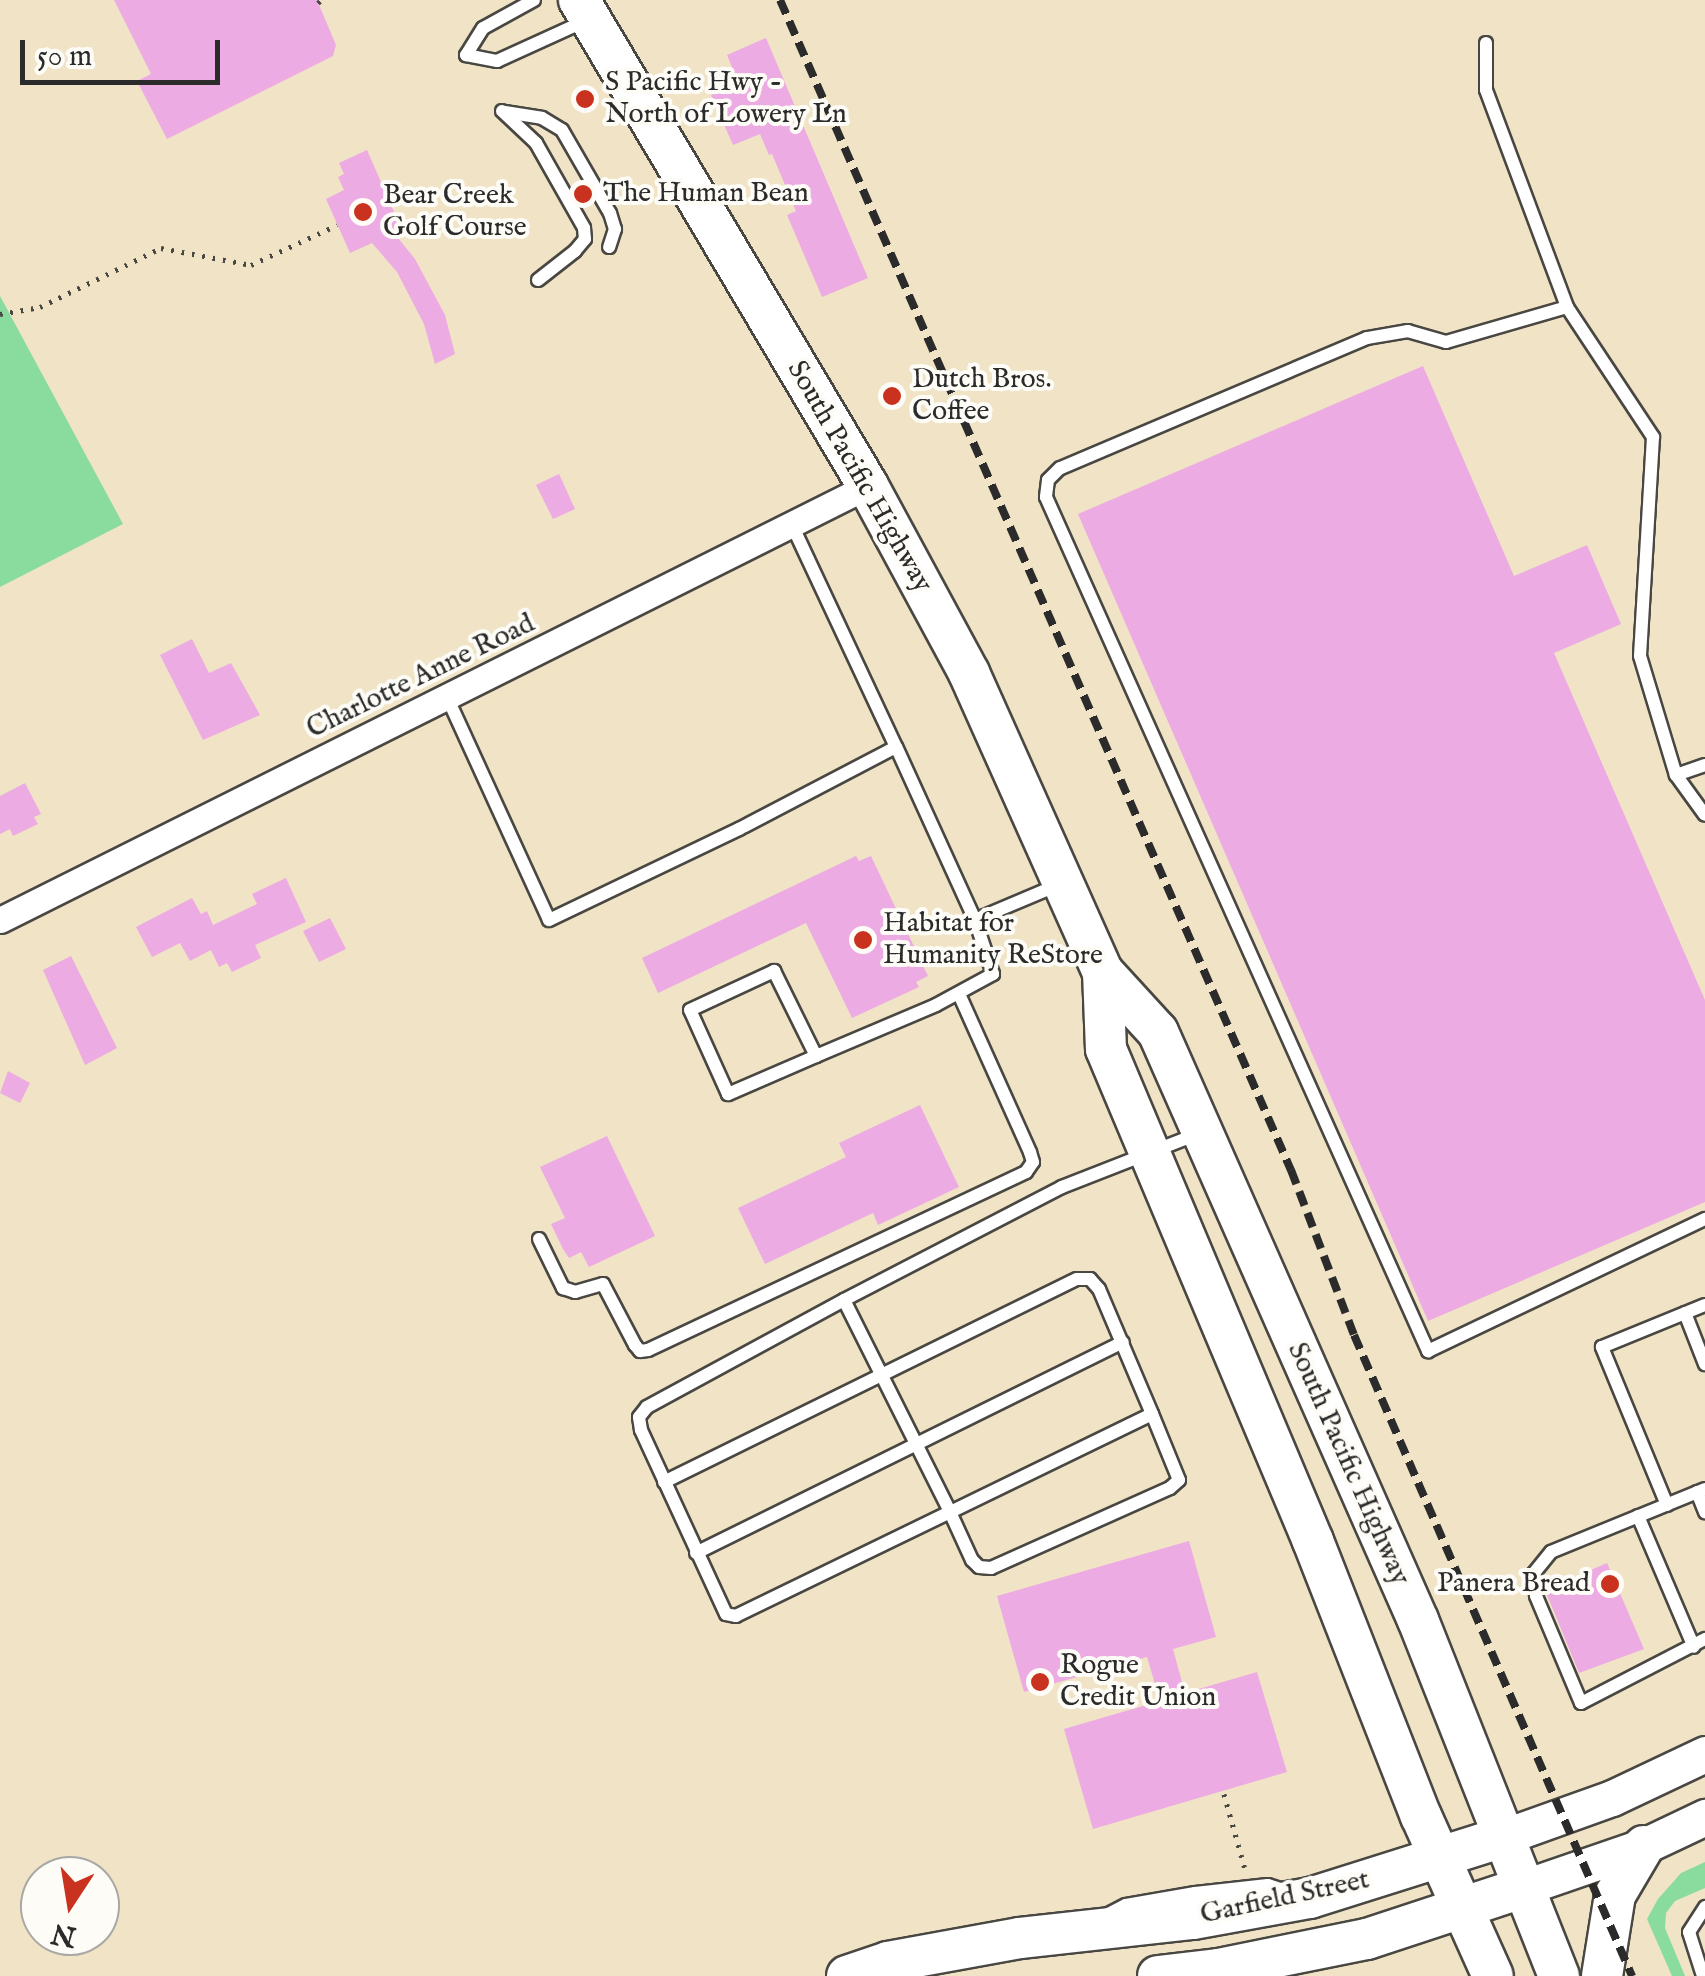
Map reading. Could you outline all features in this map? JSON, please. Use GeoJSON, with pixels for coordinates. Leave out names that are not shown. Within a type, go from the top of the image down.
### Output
{"type":"FeatureCollection","features":[{"type":"Feature","properties":{"kind":"main road","name":"South Pacific Highway"},"geometry":{"type":"LineString","coordinates":[[584,10],[868,486],[970,673],[1103,972],[1158,1032],[1418,1620],[1559,1976]]}},
{"type":"Feature","properties":{"kind":"main road","name":"South Pacific Highway"},"geometry":{"type":"LineString","coordinates":[[1103,972],[1106,1049],[1313,1541],[1439,1858],[1465,1908],[1492,1976]]}},
{"type":"Feature","properties":{"kind":"main road","name":"Garfield Street"},"geometry":{"type":"LineString","coordinates":[[847,1976],[888,1962],[1310,1898],[1612,1798],[1705,1754]]}},
{"type":"Feature","properties":{"kind":"main road","name":"Garfield Street"},"geometry":{"type":"LineString","coordinates":[[1158,1976],[1218,1969],[1367,1939],[1644,1846],[1705,1817]]}},
{"type":"Feature","properties":{"kind":"main road"},"geometry":{"type":"LineString","coordinates":[[1602,1976],[1615,1895],[1644,1846]]}},
{"type":"Feature","properties":{"kind":"street","name":"Charlotte Anne Road"},"geometry":{"type":"LineString","coordinates":[[0,920],[868,486]]}},
{"type":"Feature","properties":{"kind":"lane"},"geometry":{"type":"LineString","coordinates":[[534,0],[483,28],[466,55],[497,62],[584,10]]}},
{"type":"Feature","properties":{"kind":"lane"},"geometry":{"type":"LineString","coordinates":[[1486,43],[1486,90],[1567,306],[1653,437],[1640,656],[1676,774],[1705,815]]}},
{"type":"Feature","properties":{"kind":"lane"},"geometry":{"type":"LineString","coordinates":[[538,280],[585,239],[584,228],[536,143],[502,112],[542,118],[562,130],[610,213],[614,230],[609,247]]}},
{"type":"Feature","properties":{"kind":"lane"},"geometry":{"type":"LineString","coordinates":[[1567,306],[1446,342],[1408,331],[1368,338],[1060,468],[1048,480],[1046,497],[1428,1350],[1705,1219]]}},
{"type":"Feature","properties":{"kind":"lane"},"geometry":{"type":"LineString","coordinates":[[792,524],[975,920],[993,974],[959,994],[816,1056],[728,1094],[690,1010],[774,972],[816,1056]]}},
{"type":"Feature","properties":{"kind":"lane"},"geometry":{"type":"LineString","coordinates":[[447,697],[549,920],[896,747]]}},
{"type":"Feature","properties":{"kind":"lane"},"geometry":{"type":"LineString","coordinates":[[1676,774],[1705,765]]}},
{"type":"Feature","properties":{"kind":"lane"},"geometry":{"type":"LineString","coordinates":[[975,920],[1065,882]]}},
{"type":"Feature","properties":{"kind":"lane"},"geometry":{"type":"LineString","coordinates":[[539,1239],[563,1288],[575,1292],[604,1284],[635,1345],[648,1350],[1026,1172],[1033,1162],[1030,1152],[959,994]]}},
{"type":"Feature","properties":{"kind":"lane"},"geometry":{"type":"LineString","coordinates":[[1152,1414],[736,1616],[720,1607],[641,1430],[640,1417],[647,1407],[1062,1187],[1202,1132]]}},
{"type":"Feature","properties":{"kind":"lane"},"geometry":{"type":"LineString","coordinates":[[664,1482],[881,1374],[1077,1280],[1090,1279],[1099,1289],[1123,1342],[1179,1480],[1170,1488],[991,1568],[979,1567],[972,1560],[950,1512],[881,1374],[844,1300]]}},
{"type":"Feature","properties":{"kind":"lane"},"geometry":{"type":"LineString","coordinates":[[1667,1505],[1602,1347],[1705,1305]]}},
{"type":"Feature","properties":{"kind":"lane"},"geometry":{"type":"LineString","coordinates":[[1685,1313],[1705,1364]]}},
{"type":"Feature","properties":{"kind":"lane"},"geometry":{"type":"LineString","coordinates":[[696,1553],[1123,1342]]}},
{"type":"Feature","properties":{"kind":"lane"},"geometry":{"type":"LineString","coordinates":[[1638,1516],[1700,1643],[1582,1704],[1536,1596],[1533,1574],[1551,1552],[1638,1516],[1701,1491],[1705,1512]]}},
{"type":"Feature","properties":{"kind":"lane"},"geometry":{"type":"LineString","coordinates":[[1703,1976],[1689,1932],[1705,1906]]}},
{"type":"Feature","properties":{"kind":"path"},"geometry":{"type":"LineString","coordinates":[[0,314],[40,308],[162,248],[251,264],[337,225]]}},
{"type":"Feature","properties":{"kind":"path"},"geometry":{"type":"LineString","coordinates":[[1224,1794],[1248,1876]]}},
{"type":"Feature","properties":{"kind":"green space"},"geometry":{"type":"Polygon","coordinates":[[[0,296],[123,524],[0,587],[0,296]]]}},
{"type":"Feature","properties":{"kind":"green space"},"geometry":{"type":"Polygon","coordinates":[[[1705,1862],[1705,1888],[1675,1901],[1666,1913],[1665,1928],[1685,1976],[1672,1976],[1647,1919],[1658,1899],[1681,1873],[1705,1862]]]}},
{"type":"Feature","properties":{"kind":"building"},"geometry":{"type":"Polygon","coordinates":[[[114,0],[317,0],[336,45],[333,56],[167,139],[137,81],[151,74],[114,0]]]}},
{"type":"Feature","properties":{"kind":"building"},"geometry":{"type":"Polygon","coordinates":[[[766,38],[868,278],[822,297],[787,215],[796,211],[772,154],[769,155],[760,134],[733,145],[711,95],[739,84],[727,55],[766,38]]]}},
{"type":"Feature","properties":{"kind":"building"},"geometry":{"type":"Polygon","coordinates":[[[367,150],[402,230],[394,233],[415,259],[445,315],[455,354],[435,364],[424,324],[397,272],[372,243],[350,253],[326,199],[344,190],[338,177],[344,174],[339,163],[367,150]]]}},
{"type":"Feature","properties":{"kind":"building"},"geometry":{"type":"Polygon","coordinates":[[[1423,366],[1514,576],[1587,545],[1621,624],[1554,653],[1705,1000],[1705,1202],[1428,1321],[1078,514],[1423,366]]]}},
{"type":"Feature","properties":{"kind":"building"},"geometry":{"type":"Polygon","coordinates":[[[559,474],[575,509],[553,519],[536,485],[559,474]]]}},
{"type":"Feature","properties":{"kind":"building"},"geometry":{"type":"Polygon","coordinates":[[[192,639],[209,673],[231,663],[260,715],[203,740],[160,655],[192,639]]]}},
{"type":"Feature","properties":{"kind":"building"},"geometry":{"type":"Polygon","coordinates":[[[25,783],[41,814],[34,817],[38,824],[13,836],[10,829],[0,834],[0,796],[25,783]]]}},
{"type":"Feature","properties":{"kind":"building","name":"Habitat for Humanity ReStore"},"geometry":{"type":"Polygon","coordinates":[[[856,856],[859,861],[871,856],[928,976],[916,982],[919,987],[852,1018],[806,923],[658,993],[642,958],[856,856]]]}},
{"type":"Feature","properties":{"kind":"building"},"geometry":{"type":"Polygon","coordinates":[[[286,878],[306,922],[255,945],[261,958],[232,972],[227,963],[219,967],[211,950],[190,961],[180,943],[152,957],[136,927],[192,898],[201,914],[207,911],[213,925],[257,904],[252,894],[286,878]]]}},
{"type":"Feature","properties":{"kind":"building"},"geometry":{"type":"Polygon","coordinates":[[[330,918],[346,949],[319,962],[303,931],[330,918]]]}},
{"type":"Feature","properties":{"kind":"building"},"geometry":{"type":"Polygon","coordinates":[[[71,956],[117,1048],[85,1065],[43,970],[71,956]]]}},
{"type":"Feature","properties":{"kind":"building"},"geometry":{"type":"Polygon","coordinates":[[[8,1071],[30,1083],[20,1103],[0,1093],[8,1071]]]}},
{"type":"Feature","properties":{"kind":"building"},"geometry":{"type":"Polygon","coordinates":[[[920,1105],[959,1187],[878,1225],[873,1213],[765,1264],[738,1208],[846,1157],[839,1143],[920,1105]]]}},
{"type":"Feature","properties":{"kind":"building"},"geometry":{"type":"Polygon","coordinates":[[[607,1136],[655,1236],[589,1267],[581,1252],[569,1258],[563,1249],[551,1224],[565,1218],[540,1167],[607,1136]]]}},
{"type":"Feature","properties":{"kind":"building","name":"Rogue Credit Union"},"geometry":{"type":"Polygon","coordinates":[[[1189,1541],[1216,1637],[1173,1649],[1185,1693],[1257,1672],[1287,1772],[1093,1829],[1064,1729],[1160,1701],[1147,1657],[1024,1692],[997,1596],[1189,1541]]]}},
{"type":"Feature","properties":{"kind":"building"},"geometry":{"type":"Polygon","coordinates":[[[1607,1563],[1644,1649],[1579,1673],[1545,1590],[1607,1563]]]}},
{"type":"Feature","properties":{"kind":"railway"},"geometry":{"type":"LineString","coordinates":[[780,0],[1291,1170],[1354,1335],[1632,1976]]}},
{"type":"Feature","properties":{"kind":"place","name":"S Pacific Hwy - North of Lowery Ln"},"geometry":{"type":"Point","coordinates":[585,99]}},
{"type":"Feature","properties":{"kind":"place","name":"The Human Bean"},"geometry":{"type":"Point","coordinates":[583,194]}},
{"type":"Feature","properties":{"kind":"place","name":"Bear Creek Golf Course"},"geometry":{"type":"Point","coordinates":[363,212]}},
{"type":"Feature","properties":{"kind":"place","name":"Dutch Bros. Coffee"},"geometry":{"type":"Point","coordinates":[892,396]}},
{"type":"Feature","properties":{"kind":"place","name":"Habitat for Humanity ReStore"},"geometry":{"type":"Point","coordinates":[863,940]}},
{"type":"Feature","properties":{"kind":"place","name":"Panera Bread"},"geometry":{"type":"Point","coordinates":[1610,1584]}},
{"type":"Feature","properties":{"kind":"place","name":"Rogue Credit Union"},"geometry":{"type":"Point","coordinates":[1040,1682]}}]}
